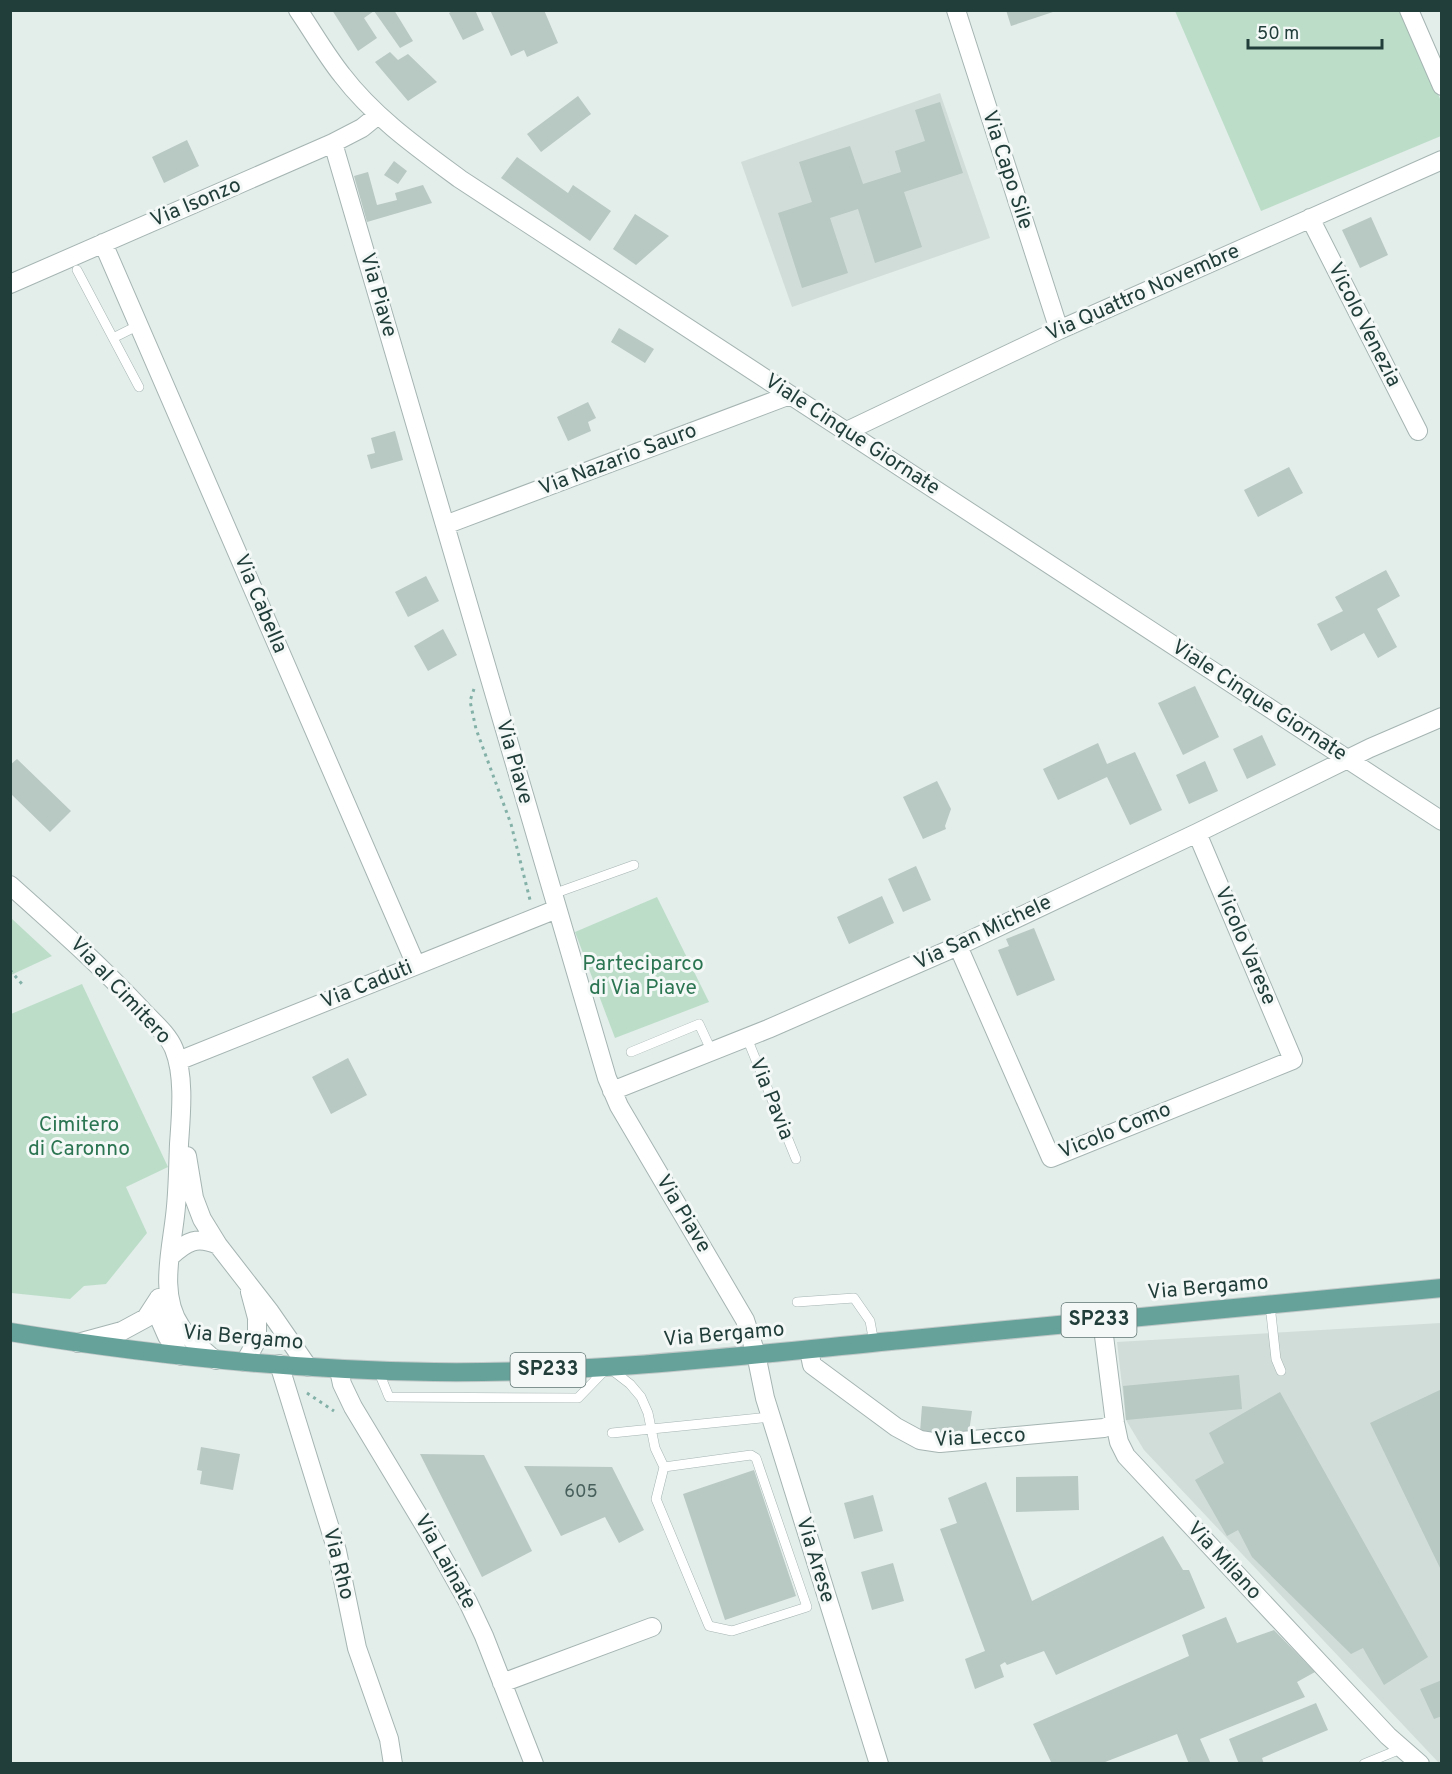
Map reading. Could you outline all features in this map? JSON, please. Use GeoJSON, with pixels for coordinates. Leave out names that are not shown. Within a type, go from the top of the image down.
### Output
{"type":"FeatureCollection","features":[{"type":"Feature","properties":{"kind":"main road","name":"Via Bergamo"},"geometry":{"type":"LineString","coordinates":[[10,1332],[180,1356],[339,1370],[530,1371],[608,1367],[809,1350],[1442,1288]]}},
{"type":"Feature","properties":{"kind":"street","name":"Viale Cinque Giornate"},"geometry":{"type":"LineString","coordinates":[[298,10],[343,76],[378,115],[460,179],[1442,821]]}},
{"type":"Feature","properties":{"kind":"street","name":"Via Capo Sile"},"geometry":{"type":"LineString","coordinates":[[956,10],[1059,330]]}},
{"type":"Feature","properties":{"kind":"street"},"geometry":{"type":"LineString","coordinates":[[1409,10],[1442,86]]}},
{"type":"Feature","properties":{"kind":"street","name":"Via Isonzo"},"geometry":{"type":"LineString","coordinates":[[10,284],[333,143],[362,128],[378,115]]}},
{"type":"Feature","properties":{"kind":"street","name":"Via Piave"},"geometry":{"type":"LineString","coordinates":[[333,143],[612,1091],[745,1320],[756,1354]]}},
{"type":"Feature","properties":{"kind":"street","name":"Via Quattro Novembre"},"geometry":{"type":"LineString","coordinates":[[847,431],[1059,330],[1442,160]]}},
{"type":"Feature","properties":{"kind":"street","name":"Vicolo Venezia"},"geometry":{"type":"LineString","coordinates":[[1310,219],[1418,431]]}},
{"type":"Feature","properties":{"kind":"street","name":"Via Cabella"},"geometry":{"type":"LineString","coordinates":[[104,243],[416,965]]}},
{"type":"Feature","properties":{"kind":"street","name":"Via Nazario Sauro"},"geometry":{"type":"LineString","coordinates":[[445,525],[790,395]]}},
{"type":"Feature","properties":{"kind":"street","name":"Via San Michele"},"geometry":{"type":"LineString","coordinates":[[612,1091],[747,1038],[958,946],[1370,748],[1442,717]]}},
{"type":"Feature","properties":{"kind":"street","name":"Vicolo Varese"},"geometry":{"type":"LineString","coordinates":[[1197,833],[1293,1060]]}},
{"type":"Feature","properties":{"kind":"street","name":"Via al Cimitero"},"geometry":{"type":"LineString","coordinates":[[10,885],[128,994],[164,1034],[173,1047],[178,1061],[180,1121]]}},
{"type":"Feature","properties":{"kind":"street","name":"Via Caduti"},"geometry":{"type":"LineString","coordinates":[[178,1061],[416,965],[555,901]]}},
{"type":"Feature","properties":{"kind":"street","name":"Vicolo Como"},"geometry":{"type":"LineString","coordinates":[[958,946],[1051,1158],[1293,1060]]}},
{"type":"Feature","properties":{"kind":"street"},"geometry":{"type":"LineString","coordinates":[[180,1121],[194,1197],[202,1219],[218,1245],[270,1312],[308,1367]]}},
{"type":"Feature","properties":{"kind":"street"},"geometry":{"type":"LineString","coordinates":[[180,1121],[177,1201],[171,1256],[168,1274],[156,1311],[167,1336],[180,1356]]}},
{"type":"Feature","properties":{"kind":"street"},"geometry":{"type":"LineString","coordinates":[[171,1256],[185,1244],[204,1240],[218,1245]]}},
{"type":"Feature","properties":{"kind":"street"},"geometry":{"type":"LineString","coordinates":[[168,1274],[170,1297],[180,1327],[216,1359]]}},
{"type":"Feature","properties":{"kind":"street"},"geometry":{"type":"LineString","coordinates":[[245,1362],[257,1340],[258,1330],[248,1285]]}},
{"type":"Feature","properties":{"kind":"street"},"geometry":{"type":"LineString","coordinates":[[76,1343],[122,1331],[146,1318],[159,1298]]}},
{"type":"Feature","properties":{"kind":"street","name":"Via Milano"},"geometry":{"type":"LineString","coordinates":[[1102,1320],[1114,1423],[1126,1456],[1388,1736],[1420,1764]]}},
{"type":"Feature","properties":{"kind":"street","name":"Via Lecco"},"geometry":{"type":"LineString","coordinates":[[809,1350],[812,1365],[896,1427],[920,1440],[940,1443],[1104,1428],[1114,1423]]}},
{"type":"Feature","properties":{"kind":"street","name":"Via Arese"},"geometry":{"type":"LineString","coordinates":[[756,1354],[770,1417],[879,1764]]}},
{"type":"Feature","properties":{"kind":"street","name":"Via Rho"},"geometry":{"type":"LineString","coordinates":[[279,1364],[337,1551],[357,1648],[389,1739],[393,1764]]}},
{"type":"Feature","properties":{"kind":"street","name":"Via Lainate"},"geometry":{"type":"LineString","coordinates":[[339,1370],[342,1384],[350,1401],[468,1602],[534,1764]]}},
{"type":"Feature","properties":{"kind":"street"},"geometry":{"type":"LineString","coordinates":[[502,1683],[652,1627]]}},
{"type":"Feature","properties":{"kind":"lane"},"geometry":{"type":"LineString","coordinates":[[78,270],[139,387]]}},
{"type":"Feature","properties":{"kind":"lane"},"geometry":{"type":"LineString","coordinates":[[113,338],[139,326]]}},
{"type":"Feature","properties":{"kind":"lane"},"geometry":{"type":"LineString","coordinates":[[555,901],[634,866]]}},
{"type":"Feature","properties":{"kind":"lane"},"geometry":{"type":"LineString","coordinates":[[631,1052],[699,1024],[712,1052]]}},
{"type":"Feature","properties":{"kind":"lane","name":"Via Pavia"},"geometry":{"type":"LineString","coordinates":[[747,1038],[796,1159]]}},
{"type":"Feature","properties":{"kind":"lane"},"geometry":{"type":"LineString","coordinates":[[1422,1290],[1442,1298]]}},
{"type":"Feature","properties":{"kind":"lane"},"geometry":{"type":"LineString","coordinates":[[796,1302],[854,1298],[870,1321],[874,1343]]}},
{"type":"Feature","properties":{"kind":"lane"},"geometry":{"type":"LineString","coordinates":[[1270,1305],[1276,1359],[1281,1371]]}},
{"type":"Feature","properties":{"kind":"lane"},"geometry":{"type":"LineString","coordinates":[[378,1370],[389,1397],[578,1398],[608,1367],[630,1384],[641,1397],[648,1413],[655,1448],[664,1467],[656,1499],[709,1626],[732,1631],[807,1607],[756,1458],[751,1455],[664,1467]]}},
{"type":"Feature","properties":{"kind":"lane"},"geometry":{"type":"LineString","coordinates":[[612,1433],[770,1417]]}},
{"type":"Feature","properties":{"kind":"lane"},"geometry":{"type":"LineString","coordinates":[[1364,1764],[1403,1748]]}},
{"type":"Feature","properties":{"kind":"path"},"geometry":{"type":"LineString","coordinates":[[489,675],[480,680],[473,690],[470,701],[476,729],[512,824],[530,900]]}},
{"type":"Feature","properties":{"kind":"path"},"geometry":{"type":"LineString","coordinates":[[10,970],[22,984]]}},
{"type":"Feature","properties":{"kind":"shaded area"},"geometry":{"type":"Polygon","coordinates":[[[940,93],[990,238],[792,307],[741,162],[940,93]]]}},
{"type":"Feature","properties":{"kind":"shaded area"},"geometry":{"type":"Polygon","coordinates":[[[1441,1323],[1441,1763],[1439,1763],[1144,1450],[1126,1420],[1117,1342],[1441,1323]]]}},
{"type":"Feature","properties":{"kind":"green space"},"geometry":{"type":"Polygon","coordinates":[[[1175,11],[1403,11],[1441,101],[1441,136],[1261,211],[1175,11]]]}},
{"type":"Feature","properties":{"kind":"green space","name":"Parteciparco di Via Piave"},"geometry":{"type":"Polygon","coordinates":[[[657,897],[709,1002],[615,1038],[575,932],[657,897]]]}},
{"type":"Feature","properties":{"kind":"green space"},"geometry":{"type":"Polygon","coordinates":[[[11,918],[52,956],[10,975],[11,918]]]}},
{"type":"Feature","properties":{"kind":"green space","name":"Cimitero di Caronno"},"geometry":{"type":"Polygon","coordinates":[[[82,984],[168,1167],[126,1187],[147,1233],[106,1284],[84,1286],[70,1299],[11,1293],[11,1014],[82,984]]]}},
{"type":"Feature","properties":{"kind":"building"},"geometry":{"type":"Polygon","coordinates":[[[332,10],[394,10],[413,41],[400,48],[374,11],[364,18],[377,38],[358,51],[332,10]]]}},
{"type":"Feature","properties":{"kind":"building"},"geometry":{"type":"Polygon","coordinates":[[[454,10],[475,10],[484,30],[463,40],[449,13],[454,10]]]}},
{"type":"Feature","properties":{"kind":"building"},"geometry":{"type":"Polygon","coordinates":[[[490,10],[510,10],[511,12],[544,10],[558,43],[527,57],[524,50],[511,56],[490,10]]]}},
{"type":"Feature","properties":{"kind":"building"},"geometry":{"type":"Polygon","coordinates":[[[1006,10],[1056,10],[1056,11],[1011,26],[1006,10]]]}},
{"type":"Feature","properties":{"kind":"building"},"geometry":{"type":"Polygon","coordinates":[[[390,52],[398,60],[408,54],[437,82],[408,101],[375,62],[390,52]]]}},
{"type":"Feature","properties":{"kind":"building"},"geometry":{"type":"Polygon","coordinates":[[[578,96],[591,114],[541,152],[527,134],[578,96]]]}},
{"type":"Feature","properties":{"kind":"building"},"geometry":{"type":"Polygon","coordinates":[[[940,102],[963,173],[904,192],[922,247],[875,263],[858,209],[830,218],[848,273],[802,288],[778,213],[812,202],[799,162],[850,146],[863,184],[901,172],[895,151],[925,141],[915,110],[940,102]]]}},
{"type":"Feature","properties":{"kind":"building"},"geometry":{"type":"Polygon","coordinates":[[[187,140],[199,166],[164,183],[152,157],[187,140]]]}},
{"type":"Feature","properties":{"kind":"building"},"geometry":{"type":"Polygon","coordinates":[[[517,157],[568,193],[573,185],[611,211],[590,241],[501,178],[517,157]]]}},
{"type":"Feature","properties":{"kind":"building"},"geometry":{"type":"Polygon","coordinates":[[[394,161],[407,171],[398,184],[384,175],[394,161]]]}},
{"type":"Feature","properties":{"kind":"building"},"geometry":{"type":"Polygon","coordinates":[[[368,172],[377,205],[397,200],[395,193],[423,185],[432,203],[367,222],[354,176],[368,172]]]}},
{"type":"Feature","properties":{"kind":"building"},"geometry":{"type":"Polygon","coordinates":[[[635,214],[669,236],[636,265],[613,249],[635,214]]]}},
{"type":"Feature","properties":{"kind":"building"},"geometry":{"type":"Polygon","coordinates":[[[1371,217],[1388,255],[1360,268],[1342,230],[1371,217]]]}},
{"type":"Feature","properties":{"kind":"building"},"geometry":{"type":"Polygon","coordinates":[[[619,328],[654,349],[645,363],[611,342],[619,328]]]}},
{"type":"Feature","properties":{"kind":"building"},"geometry":{"type":"Polygon","coordinates":[[[588,402],[596,418],[588,422],[591,431],[568,441],[557,417],[588,402]]]}},
{"type":"Feature","properties":{"kind":"building"},"geometry":{"type":"Polygon","coordinates":[[[395,431],[403,460],[371,469],[367,455],[375,453],[371,438],[395,431]]]}},
{"type":"Feature","properties":{"kind":"building"},"geometry":{"type":"Polygon","coordinates":[[[1289,467],[1303,493],[1258,517],[1244,490],[1289,467]]]}},
{"type":"Feature","properties":{"kind":"building"},"geometry":{"type":"Polygon","coordinates":[[[1386,570],[1400,596],[1377,609],[1397,647],[1378,658],[1364,633],[1331,651],[1317,624],[1343,611],[1335,597],[1386,570]]]}},
{"type":"Feature","properties":{"kind":"building"},"geometry":{"type":"Polygon","coordinates":[[[426,576],[439,601],[408,617],[395,592],[426,576]]]}},
{"type":"Feature","properties":{"kind":"building"},"geometry":{"type":"Polygon","coordinates":[[[443,629],[457,655],[428,671],[414,646],[443,629]]]}},
{"type":"Feature","properties":{"kind":"building"},"geometry":{"type":"Polygon","coordinates":[[[1195,686],[1219,737],[1183,755],[1158,703],[1195,686]]]}},
{"type":"Feature","properties":{"kind":"building"},"geometry":{"type":"Polygon","coordinates":[[[1262,735],[1276,765],[1247,779],[1233,749],[1262,735]]]}},
{"type":"Feature","properties":{"kind":"building"},"geometry":{"type":"Polygon","coordinates":[[[1098,743],[1107,764],[1135,752],[1162,810],[1130,825],[1107,777],[1058,800],[1043,769],[1098,743]]]}},
{"type":"Feature","properties":{"kind":"building"},"geometry":{"type":"Polygon","coordinates":[[[17,759],[71,811],[50,832],[10,793],[10,765],[17,759]]]}},
{"type":"Feature","properties":{"kind":"building"},"geometry":{"type":"Polygon","coordinates":[[[1205,761],[1218,791],[1189,804],[1176,775],[1205,761]]]}},
{"type":"Feature","properties":{"kind":"building"},"geometry":{"type":"Polygon","coordinates":[[[937,781],[951,809],[946,829],[923,839],[903,797],[937,781]]]}},
{"type":"Feature","properties":{"kind":"building"},"geometry":{"type":"Polygon","coordinates":[[[916,866],[931,900],[903,912],[888,879],[916,866]]]}},
{"type":"Feature","properties":{"kind":"building"},"geometry":{"type":"Polygon","coordinates":[[[882,896],[894,923],[849,944],[837,917],[882,896]]]}},
{"type":"Feature","properties":{"kind":"building"},"geometry":{"type":"Polygon","coordinates":[[[1034,928],[1055,980],[1017,996],[998,950],[1009,946],[1006,939],[1034,928]]]}},
{"type":"Feature","properties":{"kind":"building"},"geometry":{"type":"Polygon","coordinates":[[[348,1058],[367,1095],[331,1114],[312,1077],[348,1058]]]}},
{"type":"Feature","properties":{"kind":"building"},"geometry":{"type":"Polygon","coordinates":[[[1239,1375],[1242,1409],[1126,1420],[1123,1386],[1239,1375]]]}},
{"type":"Feature","properties":{"kind":"building"},"geometry":{"type":"Polygon","coordinates":[[[1442,1389],[1442,1572],[1370,1423],[1442,1389]]]}},
{"type":"Feature","properties":{"kind":"building"},"geometry":{"type":"Polygon","coordinates":[[[1280,1392],[1428,1657],[1384,1685],[1363,1648],[1351,1654],[1252,1557],[1238,1530],[1227,1536],[1195,1480],[1224,1463],[1209,1433],[1280,1392]]]}},
{"type":"Feature","properties":{"kind":"building"},"geometry":{"type":"Polygon","coordinates":[[[922,1406],[972,1411],[969,1432],[942,1435],[920,1432],[922,1406]]]}},
{"type":"Feature","properties":{"kind":"building"},"geometry":{"type":"Polygon","coordinates":[[[201,1447],[240,1454],[233,1490],[200,1484],[202,1471],[197,1470],[201,1447]]]}},
{"type":"Feature","properties":{"kind":"building"},"geometry":{"type":"Polygon","coordinates":[[[420,1454],[484,1455],[532,1551],[482,1577],[420,1454]]]}},
{"type":"Feature","properties":{"kind":"building"},"geometry":{"type":"Polygon","coordinates":[[[524,1466],[612,1467],[644,1530],[619,1543],[605,1517],[561,1536],[524,1466]]]}},
{"type":"Feature","properties":{"kind":"building"},"geometry":{"type":"Polygon","coordinates":[[[754,1470],[796,1596],[725,1620],[683,1494],[754,1470]]]}},
{"type":"Feature","properties":{"kind":"building"},"geometry":{"type":"Polygon","coordinates":[[[1078,1476],[1079,1510],[1016,1512],[1016,1477],[1078,1476]]]}},
{"type":"Feature","properties":{"kind":"building"},"geometry":{"type":"Polygon","coordinates":[[[986,1482],[1032,1601],[1163,1536],[1183,1570],[1189,1570],[1205,1608],[1056,1675],[1044,1651],[1007,1665],[1005,1662],[1000,1665],[1004,1677],[975,1689],[965,1659],[985,1651],[940,1529],[957,1523],[948,1498],[986,1482]]]}},
{"type":"Feature","properties":{"kind":"building"},"geometry":{"type":"Polygon","coordinates":[[[873,1495],[883,1531],[854,1539],[844,1503],[873,1495]]]}},
{"type":"Feature","properties":{"kind":"building"},"geometry":{"type":"Polygon","coordinates":[[[893,1563],[904,1601],[872,1610],[861,1572],[893,1563]]]}},
{"type":"Feature","properties":{"kind":"building"},"geometry":{"type":"Polygon","coordinates":[[[1226,1617],[1237,1643],[1274,1630],[1315,1672],[1297,1682],[1305,1697],[1200,1739],[1211,1764],[1189,1764],[1177,1734],[1100,1764],[1052,1764],[1033,1724],[1189,1656],[1182,1635],[1226,1617]]]}},
{"type":"Feature","properties":{"kind":"building"},"geometry":{"type":"Polygon","coordinates":[[[1442,1680],[1442,1716],[1434,1719],[1420,1689],[1442,1680]]]}},
{"type":"Feature","properties":{"kind":"building"},"geometry":{"type":"Polygon","coordinates":[[[1316,1703],[1328,1730],[1262,1758],[1264,1764],[1239,1764],[1229,1739],[1316,1703]]]}}]}
